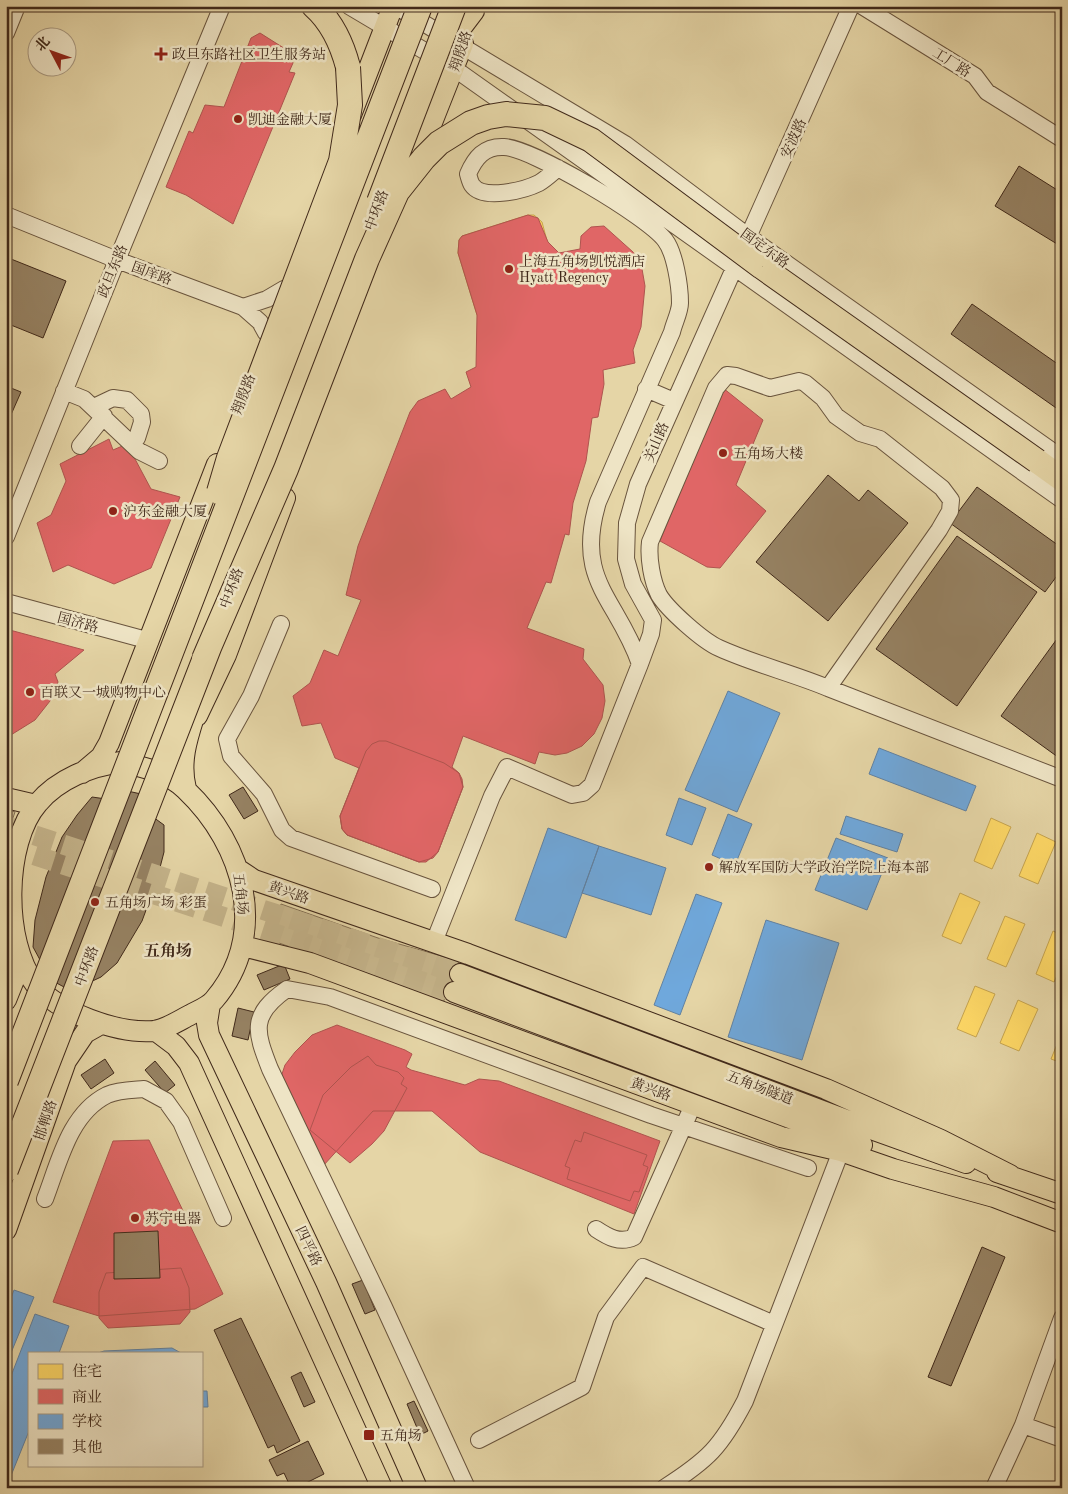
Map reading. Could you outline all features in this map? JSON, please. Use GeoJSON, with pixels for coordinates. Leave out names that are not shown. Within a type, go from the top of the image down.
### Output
{"type":"FeatureCollection","features":[{"type":"Feature","properties":{"kind":"highway"},"geometry":{"type":"LineString","coordinates":[[174,648],[229,458],[341,161],[350,104],[348,67],[337,36],[327,20],[314,6]]}},
{"type":"Feature","properties":{"kind":"highway"},"geometry":{"type":"LineString","coordinates":[[6,1080],[420,6]]}},
{"type":"Feature","properties":{"kind":"highway","name":"中环路"},"geometry":{"type":"LineString","coordinates":[[6,1170],[204,659],[468,8]]}},
{"type":"Feature","properties":{"kind":"highway"},"geometry":{"type":"LineString","coordinates":[[204,659],[286,469],[385,214],[397,192],[424,158],[455,132],[471,123],[488,117],[506,114],[545,118],[568,127],[591,140],[762,267],[1062,479]]}},
{"type":"Feature","properties":{"kind":"main road","name":"翔殷路"},"geometry":{"type":"LineString","coordinates":[[82,773],[101,757],[109,743],[394,6]]}},
{"type":"Feature","properties":{"kind":"main road","name":"翔殷路"},"geometry":{"type":"LineString","coordinates":[[186,789],[182,772],[182,758],[189,732],[214,651],[261,520],[358,270],[449,66],[468,8]]}},
{"type":"Feature","properties":{"kind":"main road","name":"五角场"},"geometry":{"type":"LineString","coordinates":[[121,762],[160,773],[186,789],[215,825],[239,870],[244,907],[243,946],[236,967],[225,987],[210,1004],[156,1031],[128,1030],[102,1024],[51,999],[35,984],[22,960],[8,903],[18,849],[25,826],[36,805],[50,790],[82,773],[107,764],[121,762]]}},
{"type":"Feature","properties":{"kind":"main road"},"geometry":{"type":"LineString","coordinates":[[6,798],[36,805]]}},
{"type":"Feature","properties":{"kind":"main road","name":"黄兴路"},"geometry":{"type":"LineString","coordinates":[[239,870],[254,880],[434,942],[826,1089],[941,1140],[1010,1175]]}},
{"type":"Feature","properties":{"kind":"main road","name":"黄兴路"},"geometry":{"type":"LineString","coordinates":[[243,946],[304,961],[781,1137],[841,1151],[893,1169],[994,1197],[1062,1223]]}},
{"type":"Feature","properties":{"kind":"main road"},"geometry":{"type":"LineString","coordinates":[[6,1000],[22,960]]}},
{"type":"Feature","properties":{"kind":"main road","name":"五角场隧道"},"geometry":{"type":"LineString","coordinates":[[994,1197],[457,983],[936,1154],[1010,1175],[1062,1194]]}},
{"type":"Feature","properties":{"kind":"main road","name":"四平路"},"geometry":{"type":"LineString","coordinates":[[210,1004],[209,1035],[326,1282],[417,1488]]}},
{"type":"Feature","properties":{"kind":"main road","name":"邯郸路"},"geometry":{"type":"LineString","coordinates":[[6,1230],[66,1061],[85,1033],[102,1024]]}},
{"type":"Feature","properties":{"kind":"main road"},"geometry":{"type":"LineString","coordinates":[[156,1031],[176,1046],[189,1063],[382,1488]]}},
{"type":"Feature","properties":{"kind":"street"},"geometry":{"type":"LineString","coordinates":[[6,32],[17,6]]}},
{"type":"Feature","properties":{"kind":"street","name":"政旦东路"},"geometry":{"type":"LineString","coordinates":[[6,538],[116,260],[222,6]]}},
{"type":"Feature","properties":{"kind":"street"},"geometry":{"type":"LineString","coordinates":[[349,6],[449,66],[592,165],[734,269],[1062,500]]}},
{"type":"Feature","properties":{"kind":"street","name":"国定东路"},"geometry":{"type":"LineString","coordinates":[[394,6],[624,144],[749,236],[1062,458]]}},
{"type":"Feature","properties":{"kind":"street","name":"安波路"},"geometry":{"type":"LineString","coordinates":[[734,269],[851,6]]}},
{"type":"Feature","properties":{"kind":"street","name":"工厂路"},"geometry":{"type":"LineString","coordinates":[[862,6],[975,76],[987,92],[1062,138]]}},
{"type":"Feature","properties":{"kind":"street"},"geometry":{"type":"LineString","coordinates":[[434,942],[492,796],[507,767],[572,795],[583,793],[592,785],[640,664],[633,644],[592,566],[592,523],[598,502],[672,332],[680,304],[675,265],[666,240],[640,218],[558,168],[523,151],[505,147],[490,148],[475,158],[468,174],[472,186],[483,192],[497,193],[526,188],[539,182],[558,168]]}},
{"type":"Feature","properties":{"kind":"street"},"geometry":{"type":"LineString","coordinates":[[582,183],[592,165]]}},
{"type":"Feature","properties":{"kind":"street","name":"国庠路"},"geometry":{"type":"LineString","coordinates":[[6,215],[116,260],[243,307],[260,322],[266,333]]}},
{"type":"Feature","properties":{"kind":"street","name":"关山路"},"geometry":{"type":"LineString","coordinates":[[640,664],[651,634],[653,620],[633,584],[626,559],[627,523],[638,484],[734,269]]}},
{"type":"Feature","properties":{"kind":"street"},"geometry":{"type":"LineString","coordinates":[[243,307],[267,299],[284,289]]}},
{"type":"Feature","properties":{"kind":"street"},"geometry":{"type":"LineString","coordinates":[[828,688],[939,530],[950,511],[951,500],[942,488],[880,439],[860,433],[836,416],[823,398],[806,382],[799,381],[770,388],[736,376],[727,375],[716,388],[650,542],[649,552],[656,588],[660,597],[703,639],[720,648],[1062,779]]}},
{"type":"Feature","properties":{"kind":"street"},"geometry":{"type":"LineString","coordinates":[[646,389],[674,401]]}},
{"type":"Feature","properties":{"kind":"street"},"geometry":{"type":"LineString","coordinates":[[64,391],[84,399],[139,451],[159,461]]}},
{"type":"Feature","properties":{"kind":"street"},"geometry":{"type":"LineString","coordinates":[[80,446],[99,412],[112,398],[127,400],[141,414],[142,422],[137,438]]}},
{"type":"Feature","properties":{"kind":"street","name":"国济路"},"geometry":{"type":"LineString","coordinates":[[6,602],[150,641]]}},
{"type":"Feature","properties":{"kind":"street"},"geometry":{"type":"LineString","coordinates":[[281,624],[251,696],[228,738],[231,756],[264,794],[282,830],[291,838],[432,890]]}},
{"type":"Feature","properties":{"kind":"street"},"geometry":{"type":"LineString","coordinates":[[467,1488],[384,1306],[270,1069],[258,1037],[260,1018],[272,1000],[287,989],[316,993],[684,1126],[808,1168]]}},
{"type":"Feature","properties":{"kind":"street"},"geometry":{"type":"LineString","coordinates":[[46,1198],[73,1126],[87,1110],[107,1095],[144,1089],[166,1101],[181,1122],[224,1218]]}},
{"type":"Feature","properties":{"kind":"street"},"geometry":{"type":"LineString","coordinates":[[596,1229],[609,1238],[621,1240],[634,1237],[694,1105]]}},
{"type":"Feature","properties":{"kind":"street"},"geometry":{"type":"LineString","coordinates":[[664,1488],[711,1454],[730,1429],[744,1401],[841,1151]]}},
{"type":"Feature","properties":{"kind":"street"},"geometry":{"type":"LineString","coordinates":[[480,1440],[582,1387],[606,1317],[643,1267],[774,1324]]}},
{"type":"Feature","properties":{"kind":"street"},"geometry":{"type":"LineString","coordinates":[[994,1488],[1022,1425],[1062,1318]]}},
{"type":"Feature","properties":{"kind":"street"},"geometry":{"type":"LineString","coordinates":[[1022,1425],[1062,1439]]}},
{"type":"Feature","properties":{"kind":"shaded area"},"geometry":{"type":"Polygon","coordinates":[[[6,809],[15,812],[6,838],[6,809]]]}},
{"type":"Feature","properties":{"kind":"shaded area"},"geometry":{"type":"Polygon","coordinates":[[[281,904],[378,938],[459,961],[443,1003],[271,940],[281,904]]]}},
{"type":"Feature","properties":{"kind":"building: 住宅","name":"上海五角场凯悦酒店 Hyatt Regency"},"geometry":{"type":"Polygon","coordinates":[[[528,215],[534,215],[542,222],[559,285],[557,293],[551,298],[486,321],[480,320],[458,253],[459,240],[462,236],[528,215]]]}},
{"type":"Feature","properties":{"kind":"building: 住宅"},"geometry":{"type":"Polygon","coordinates":[[[991,818],[1011,827],[992,869],[974,861],[991,818]]]}},
{"type":"Feature","properties":{"kind":"building: 住宅"},"geometry":{"type":"Polygon","coordinates":[[[1037,833],[1056,842],[1038,884],[1019,876],[1037,833]]]}},
{"type":"Feature","properties":{"kind":"building: 住宅"},"geometry":{"type":"Polygon","coordinates":[[[960,893],[980,902],[961,944],[942,936],[960,893]]]}},
{"type":"Feature","properties":{"kind":"building: 住宅"},"geometry":{"type":"Polygon","coordinates":[[[1005,916],[1025,924],[1006,967],[987,959],[1005,916]]]}},
{"type":"Feature","properties":{"kind":"building: 住宅"},"geometry":{"type":"Polygon","coordinates":[[[1053,931],[1062,935],[1062,965],[1054,982],[1036,974],[1053,931]]]}},
{"type":"Feature","properties":{"kind":"building: 住宅"},"geometry":{"type":"Polygon","coordinates":[[[975,986],[995,994],[976,1037],[957,1029],[975,986]]]}},
{"type":"Feature","properties":{"kind":"building: 住宅"},"geometry":{"type":"Polygon","coordinates":[[[1018,1000],[1038,1009],[1019,1051],[1000,1043],[1018,1000]]]}},
{"type":"Feature","properties":{"kind":"building: 住宅"},"geometry":{"type":"Polygon","coordinates":[[[1062,1032],[1062,1063],[1051,1059],[1062,1032]]]}},
{"type":"Feature","properties":{"kind":"building: 商业","name":"凯迪金融大厦"},"geometry":{"type":"Polygon","coordinates":[[[260,33],[290,52],[293,63],[289,72],[295,73],[233,224],[186,195],[166,187],[189,131],[193,133],[205,105],[224,107],[251,38],[260,33]]]}},
{"type":"Feature","properties":{"kind":"building: 商业"},"geometry":{"type":"Polygon","coordinates":[[[528,215],[538,218],[548,242],[559,253],[580,249],[581,236],[591,227],[604,226],[633,252],[642,269],[645,286],[641,327],[633,350],[635,363],[603,370],[604,384],[598,417],[592,418],[586,461],[573,503],[569,535],[565,534],[551,583],[546,582],[527,628],[584,649],[583,659],[603,685],[605,701],[602,718],[594,734],[582,746],[567,753],[555,755],[539,752],[535,764],[463,736],[452,767],[459,773],[463,787],[438,852],[433,858],[419,862],[347,835],[342,829],[340,816],[359,768],[335,758],[321,723],[302,726],[293,696],[310,683],[324,650],[338,656],[361,600],[346,595],[358,546],[410,412],[418,401],[445,389],[451,399],[471,387],[466,372],[476,367],[477,315],[458,253],[459,240],[462,236],[528,215]]]}},
{"type":"Feature","properties":{"kind":"building: 商业","name":"五角场大楼"},"geometry":{"type":"Polygon","coordinates":[[[723,388],[763,420],[736,485],[766,511],[720,568],[707,567],[660,541],[723,388]]]}},
{"type":"Feature","properties":{"kind":"building: 商业","name":"沪东金融大厦"},"geometry":{"type":"Polygon","coordinates":[[[109,439],[113,450],[127,444],[151,489],[180,497],[151,568],[114,584],[68,565],[53,572],[37,523],[51,515],[66,481],[60,464],[109,439]]]}},
{"type":"Feature","properties":{"kind":"building: 商业","name":"百联又一城购物中心"},"geometry":{"type":"Polygon","coordinates":[[[6,629],[84,650],[55,674],[58,682],[50,701],[35,720],[6,738],[6,629]]]}},
{"type":"Feature","properties":{"kind":"building: 商业"},"geometry":{"type":"Polygon","coordinates":[[[386,741],[444,763],[459,773],[462,779],[463,787],[438,852],[426,862],[419,862],[347,835],[342,829],[340,816],[366,751],[372,744],[386,741]]]}},
{"type":"Feature","properties":{"kind":"building: 商业"},"geometry":{"type":"Polygon","coordinates":[[[337,1025],[412,1054],[406,1067],[411,1070],[465,1085],[479,1079],[499,1081],[660,1141],[634,1214],[480,1152],[432,1111],[373,1111],[323,1166],[283,1082],[282,1074],[285,1065],[295,1052],[312,1035],[337,1025]]]}},
{"type":"Feature","properties":{"kind":"building: 商业"},"geometry":{"type":"Polygon","coordinates":[[[368,1056],[376,1065],[398,1072],[404,1078],[401,1084],[407,1088],[384,1131],[350,1163],[310,1130],[323,1095],[351,1067],[368,1056]]]}},
{"type":"Feature","properties":{"kind":"building: 商业"},"geometry":{"type":"Polygon","coordinates":[[[584,1132],[647,1155],[643,1165],[648,1167],[639,1192],[634,1191],[630,1201],[567,1179],[570,1168],[565,1166],[575,1140],[581,1142],[584,1132]]]}},
{"type":"Feature","properties":{"kind":"building: 商业","name":"苏宁电器"},"geometry":{"type":"Polygon","coordinates":[[[149,1140],[223,1294],[195,1309],[99,1316],[53,1302],[113,1141],[149,1140]]]}},
{"type":"Feature","properties":{"kind":"building: 商业"},"geometry":{"type":"Polygon","coordinates":[[[181,1268],[189,1288],[190,1312],[180,1324],[108,1328],[99,1318],[99,1292],[106,1273],[181,1268]]]}},
{"type":"Feature","properties":{"kind":"building: 学校"},"geometry":{"type":"Polygon","coordinates":[[[728,691],[780,713],[737,812],[685,790],[728,691]]]}},
{"type":"Feature","properties":{"kind":"building: 学校"},"geometry":{"type":"Polygon","coordinates":[[[879,748],[976,786],[966,811],[869,774],[879,748]]]}},
{"type":"Feature","properties":{"kind":"building: 学校"},"geometry":{"type":"Polygon","coordinates":[[[679,798],[706,808],[692,845],[666,835],[679,798]]]}},
{"type":"Feature","properties":{"kind":"building: 学校"},"geometry":{"type":"Polygon","coordinates":[[[728,814],[752,824],[735,865],[712,855],[728,814]]]}},
{"type":"Feature","properties":{"kind":"building: 学校"},"geometry":{"type":"Polygon","coordinates":[[[846,816],[903,834],[897,852],[840,834],[846,816]]]}},
{"type":"Feature","properties":{"kind":"building: 学校"},"geometry":{"type":"Polygon","coordinates":[[[548,828],[599,846],[566,938],[515,920],[548,828]]]}},
{"type":"Feature","properties":{"kind":"building: 学校"},"geometry":{"type":"Polygon","coordinates":[[[836,838],[888,858],[867,910],[815,890],[836,838]]]}},
{"type":"Feature","properties":{"kind":"building: 学校"},"geometry":{"type":"Polygon","coordinates":[[[599,846],[666,868],[651,915],[582,893],[599,846]]]}},
{"type":"Feature","properties":{"kind":"building: 学校"},"geometry":{"type":"Polygon","coordinates":[[[696,894],[722,903],[680,1015],[654,1005],[696,894]]]}},
{"type":"Feature","properties":{"kind":"building: 学校"},"geometry":{"type":"Polygon","coordinates":[[[766,920],[839,943],[802,1060],[728,1037],[766,920]]]}},
{"type":"Feature","properties":{"kind":"building: 学校"},"geometry":{"type":"Polygon","coordinates":[[[14,1290],[34,1297],[6,1365],[6,1311],[14,1290]]]}},
{"type":"Feature","properties":{"kind":"building: 学校"},"geometry":{"type":"Polygon","coordinates":[[[35,1314],[69,1326],[59,1352],[28,1352],[28,1433],[6,1488],[6,1389],[35,1314]]]}},
{"type":"Feature","properties":{"kind":"building: 学校"},"geometry":{"type":"Polygon","coordinates":[[[172,1348],[179,1352],[101,1352],[172,1348]]]}},
{"type":"Feature","properties":{"kind":"building: 学校"},"geometry":{"type":"Polygon","coordinates":[[[202,1391],[207,1391],[208,1407],[202,1407],[202,1391]]]}},
{"type":"Feature","properties":{"kind":"building: 其他"},"geometry":{"type":"Polygon","coordinates":[[[1019,166],[1062,193],[1062,247],[995,206],[1019,166]]]}},
{"type":"Feature","properties":{"kind":"building: 其他"},"geometry":{"type":"Polygon","coordinates":[[[6,257],[66,281],[43,338],[6,323],[6,257]]]}},
{"type":"Feature","properties":{"kind":"building: 其他"},"geometry":{"type":"Polygon","coordinates":[[[972,304],[1062,367],[1062,407],[1059,410],[951,334],[972,304]]]}},
{"type":"Feature","properties":{"kind":"building: 其他"},"geometry":{"type":"Polygon","coordinates":[[[6,386],[21,392],[10,417],[6,415],[6,386]]]}},
{"type":"Feature","properties":{"kind":"building: 其他"},"geometry":{"type":"Polygon","coordinates":[[[828,475],[859,501],[868,490],[908,523],[828,621],[756,562],[828,475]]]}},
{"type":"Feature","properties":{"kind":"building: 其他"},"geometry":{"type":"Polygon","coordinates":[[[977,487],[1062,548],[1062,569],[1045,592],[950,523],[977,487]]]}},
{"type":"Feature","properties":{"kind":"building: 其他"},"geometry":{"type":"Polygon","coordinates":[[[957,536],[1037,592],[957,706],[876,649],[957,536]]]}},
{"type":"Feature","properties":{"kind":"building: 其他"},"geometry":{"type":"Polygon","coordinates":[[[1062,632],[1062,760],[1001,716],[1062,632]]]}},
{"type":"Feature","properties":{"kind":"building: 其他"},"geometry":{"type":"Polygon","coordinates":[[[243,787],[258,811],[244,819],[229,795],[243,787]]]}},
{"type":"Feature","properties":{"kind":"building: 其他","name":"五角场广场 彩蛋"},"geometry":{"type":"Polygon","coordinates":[[[123,790],[141,794],[153,817],[164,825],[164,852],[156,883],[142,921],[117,963],[101,977],[84,985],[64,987],[51,980],[33,947],[35,920],[46,877],[62,837],[92,797],[106,799],[123,790]]]}},
{"type":"Feature","properties":{"kind":"building: 其他"},"geometry":{"type":"Polygon","coordinates":[[[284,964],[290,979],[264,990],[257,975],[284,964]]]}},
{"type":"Feature","properties":{"kind":"building: 其他"},"geometry":{"type":"Polygon","coordinates":[[[238,1008],[254,1012],[248,1040],[232,1036],[238,1008]]]}},
{"type":"Feature","properties":{"kind":"building: 其他"},"geometry":{"type":"Polygon","coordinates":[[[105,1059],[114,1073],[91,1089],[81,1075],[105,1059]]]}},
{"type":"Feature","properties":{"kind":"building: 其他"},"geometry":{"type":"Polygon","coordinates":[[[155,1061],[175,1085],[165,1093],[145,1070],[155,1061]]]}},
{"type":"Feature","properties":{"kind":"building: 其他"},"geometry":{"type":"Polygon","coordinates":[[[158,1231],[160,1278],[114,1279],[114,1233],[158,1231]]]}},
{"type":"Feature","properties":{"kind":"building: 其他"},"geometry":{"type":"Polygon","coordinates":[[[982,1247],[1005,1257],[951,1386],[928,1377],[982,1247]]]}},
{"type":"Feature","properties":{"kind":"building: 其他"},"geometry":{"type":"Polygon","coordinates":[[[363,1280],[375,1310],[365,1314],[352,1284],[363,1280]]]}},
{"type":"Feature","properties":{"kind":"building: 其他"},"geometry":{"type":"Polygon","coordinates":[[[241,1318],[300,1441],[277,1453],[274,1445],[268,1448],[214,1330],[241,1318]]]}},
{"type":"Feature","properties":{"kind":"building: 其他"},"geometry":{"type":"Polygon","coordinates":[[[301,1372],[315,1402],[304,1407],[291,1377],[301,1372]]]}},
{"type":"Feature","properties":{"kind":"building: 其他"},"geometry":{"type":"Polygon","coordinates":[[[414,1401],[428,1431],[420,1435],[407,1404],[414,1401]]]}},
{"type":"Feature","properties":{"kind":"building: 其他"},"geometry":{"type":"Polygon","coordinates":[[[308,1441],[324,1474],[296,1488],[291,1488],[284,1473],[277,1476],[269,1460],[308,1441]]]}},
{"type":"Feature","properties":{"kind":"tunnel"},"geometry":{"type":"LineString","coordinates":[[6,826],[460,974]]}},
{"type":"Feature","properties":{"kind":"tunnel"},"geometry":{"type":"LineString","coordinates":[[6,846],[454,992]]}},
{"type":"Feature","properties":{"kind":"place","name":"政旦东路社区卫生服务站"},"geometry":{"type":"Point","coordinates":[161,54]}},
{"type":"Feature","properties":{"kind":"place","name":"凯迪金融大厦"},"geometry":{"type":"Point","coordinates":[238,119]}},
{"type":"Feature","properties":{"kind":"place","name":"上海五角场凯悦酒店 Hyatt Regency"},"geometry":{"type":"Point","coordinates":[509,269]}},
{"type":"Feature","properties":{"kind":"place","name":"五角场大楼"},"geometry":{"type":"Point","coordinates":[723,453]}},
{"type":"Feature","properties":{"kind":"place","name":"沪东金融大厦"},"geometry":{"type":"Point","coordinates":[113,511]}},
{"type":"Feature","properties":{"kind":"place","name":"百联又一城购物中心"},"geometry":{"type":"Point","coordinates":[30,692]}},
{"type":"Feature","properties":{"kind":"place","name":"解放军国防大学政治学院上海本部"},"geometry":{"type":"Point","coordinates":[709,867]}},
{"type":"Feature","properties":{"kind":"place","name":"五角场广场 彩蛋"},"geometry":{"type":"Point","coordinates":[95,902]}},
{"type":"Feature","properties":{"kind":"place","name":"苏宁电器"},"geometry":{"type":"Point","coordinates":[135,1218]}},
{"type":"Feature","properties":{"kind":"place","name":"五角场"},"geometry":{"type":"Point","coordinates":[369,1435]}},
{"type":"Feature","properties":{"kind":"district","name":"五角场"},"geometry":{"type":"Point","coordinates":[168,950]}}]}
